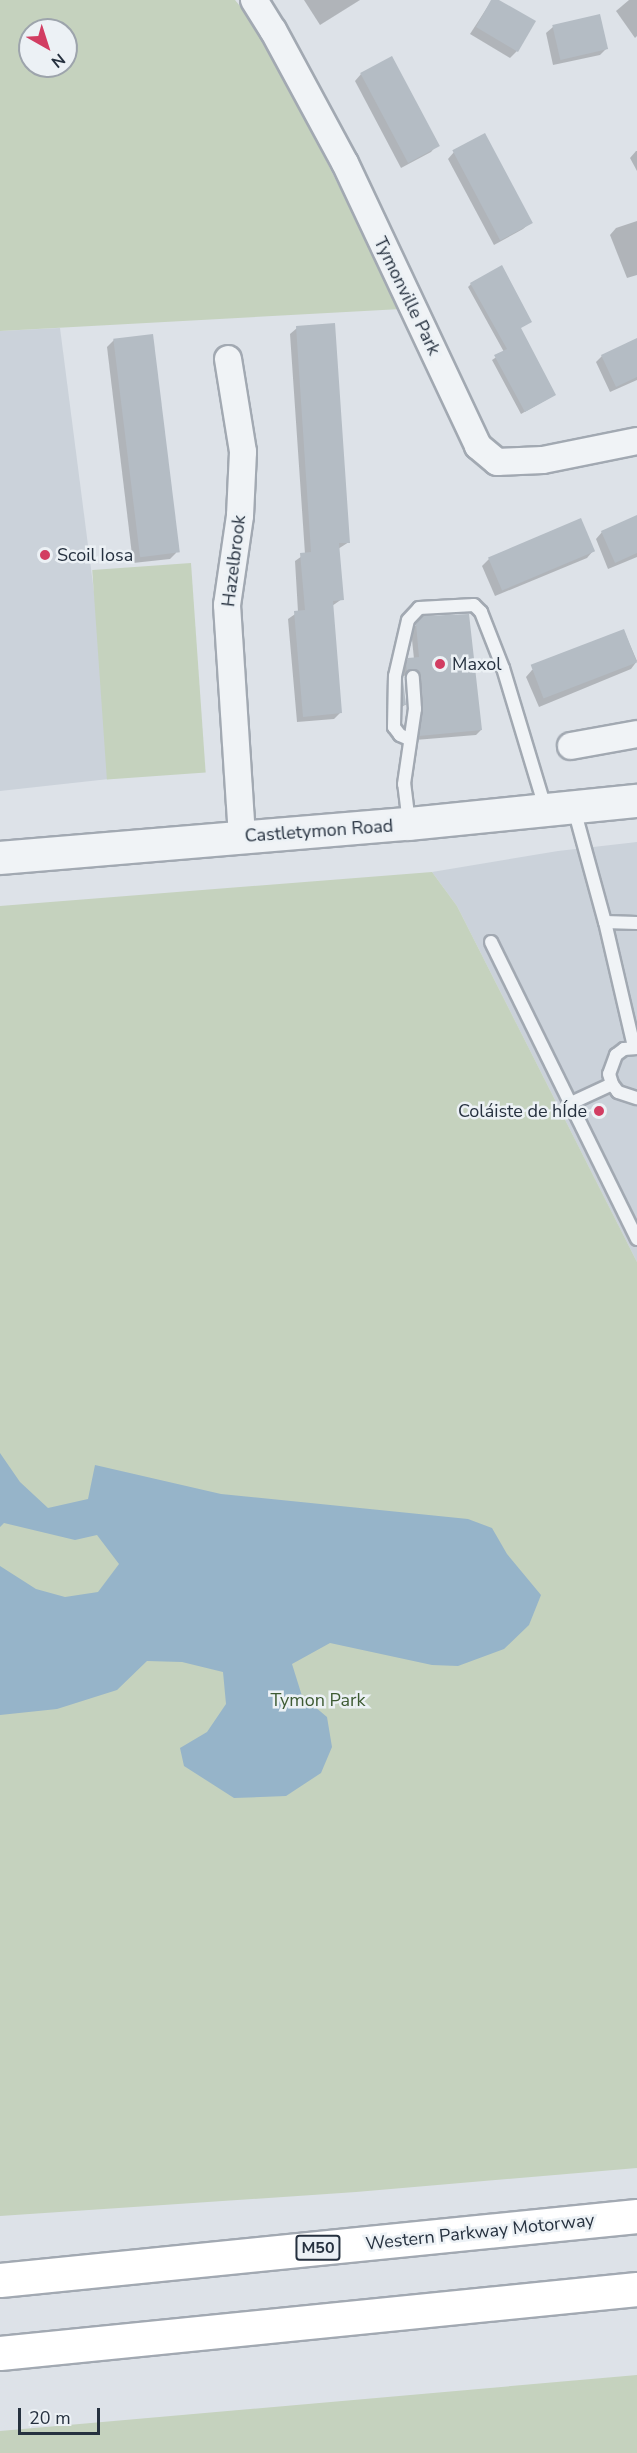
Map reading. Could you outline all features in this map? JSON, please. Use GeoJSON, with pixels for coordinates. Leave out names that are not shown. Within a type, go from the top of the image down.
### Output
{"type":"FeatureCollection","features":[{"type":"Feature","properties":{"kind":"highway","name":"Western Parkway Motorway"},"geometry":{"type":"LineString","coordinates":[[0,2280],[637,2216]]}},
{"type":"Feature","properties":{"kind":"highway"},"geometry":{"type":"LineString","coordinates":[[0,2353],[637,2289]]}},
{"type":"Feature","properties":{"kind":"street","name":"Tymonville Park"},"geometry":{"type":"LineString","coordinates":[[254,0],[273,30],[345,163],[478,446],[497,462],[543,460],[637,441]]}},
{"type":"Feature","properties":{"kind":"street","name":"Hazelbrook"},"geometry":{"type":"LineString","coordinates":[[228,359],[243,452],[240,516],[227,605],[242,836]]}},
{"type":"Feature","properties":{"kind":"street"},"geometry":{"type":"LineString","coordinates":[[572,746],[637,734]]}},
{"type":"Feature","properties":{"kind":"street","name":"Castletymon Road"},"geometry":{"type":"LineString","coordinates":[[0,858],[242,836],[409,824],[637,801]]}},
{"type":"Feature","properties":{"kind":"lane"},"geometry":{"type":"LineString","coordinates":[[409,739],[400,735],[394,727],[395,676],[408,620],[419,608],[474,605],[482,612],[605,922],[632,1023],[636,1048],[624,1049],[616,1055],[610,1064],[612,1084],[626,1097],[637,1098]]}},
{"type":"Feature","properties":{"kind":"lane"},"geometry":{"type":"LineString","coordinates":[[409,824],[404,784],[415,709],[413,676]]}},
{"type":"Feature","properties":{"kind":"lane"},"geometry":{"type":"LineString","coordinates":[[605,922],[637,923]]}},
{"type":"Feature","properties":{"kind":"lane"},"geometry":{"type":"LineString","coordinates":[[490,942],[637,1239]]}},
{"type":"Feature","properties":{"kind":"lane"},"geometry":{"type":"LineString","coordinates":[[569,1104],[612,1084]]}},
{"type":"Feature","properties":{"kind":"shaded area","name":"Scoil Iosa"},"geometry":{"type":"Polygon","coordinates":[[[60,328],[118,778],[0,791],[0,331],[60,328]]]}},
{"type":"Feature","properties":{"kind":"shaded area","name":"Coláiste de hÍde"},"geometry":{"type":"Polygon","coordinates":[[[637,842],[637,1262],[457,906],[432,872],[558,851],[637,842]]]}},
{"type":"Feature","properties":{"kind":"green space"},"geometry":{"type":"Polygon","coordinates":[[[0,0],[235,0],[249,17],[285,79],[401,309],[0,331],[0,0]]]}},
{"type":"Feature","properties":{"kind":"green space"},"geometry":{"type":"Polygon","coordinates":[[[191,563],[206,772],[107,779],[92,570],[191,563]]]}},
{"type":"Feature","properties":{"kind":"green space","name":"Tymon Park"},"geometry":{"type":"Polygon","coordinates":[[[432,872],[457,906],[637,1262],[637,2168],[356,2192],[0,2216],[0,906],[432,872]]]}},
{"type":"Feature","properties":{"kind":"green space"},"geometry":{"type":"Polygon","coordinates":[[[637,2375],[637,2453],[0,2453],[0,2431],[637,2375]]]}},
{"type":"Feature","properties":{"kind":"water"},"geometry":{"type":"Polygon","coordinates":[[[0,1453],[20,1482],[48,1508],[88,1499],[95,1465],[221,1494],[468,1519],[492,1528],[507,1554],[541,1595],[529,1625],[504,1649],[458,1666],[432,1665],[330,1643],[292,1664],[302,1696],[327,1717],[332,1747],[321,1773],[286,1796],[234,1798],[184,1766],[180,1748],[207,1732],[226,1704],[223,1672],[182,1662],[147,1661],[117,1690],[57,1709],[0,1715],[0,1566],[36,1589],[65,1597],[98,1592],[119,1564],[97,1535],[75,1540],[4,1523],[0,1527],[0,1453]]]}},
{"type":"Feature","properties":{"kind":"building"},"geometry":{"type":"Polygon","coordinates":[[[491,0],[499,0],[536,21],[518,52],[476,27],[491,0]]]}},
{"type":"Feature","properties":{"kind":"building"},"geometry":{"type":"Polygon","coordinates":[[[600,14],[608,49],[560,60],[552,25],[600,14]]]}},
{"type":"Feature","properties":{"kind":"building"},"geometry":{"type":"Polygon","coordinates":[[[392,56],[440,146],[408,163],[360,73],[392,56]]]}},
{"type":"Feature","properties":{"kind":"building"},"geometry":{"type":"Polygon","coordinates":[[[485,133],[533,223],[500,240],[452,150],[485,133]]]}},
{"type":"Feature","properties":{"kind":"building"},"geometry":{"type":"Polygon","coordinates":[[[502,265],[532,322],[521,328],[556,395],[525,412],[494,355],[507,349],[470,283],[502,265]]]}},
{"type":"Feature","properties":{"kind":"building"},"geometry":{"type":"Polygon","coordinates":[[[335,323],[350,543],[339,543],[344,600],[333,601],[342,713],[303,717],[294,611],[305,610],[300,553],[311,552],[296,326],[335,323]]]}},
{"type":"Feature","properties":{"kind":"building"},"geometry":{"type":"Polygon","coordinates":[[[153,334],[180,552],[140,557],[113,339],[153,334]]]}},
{"type":"Feature","properties":{"kind":"building"},"geometry":{"type":"Polygon","coordinates":[[[637,338],[637,377],[616,387],[601,355],[637,338]]]}},
{"type":"Feature","properties":{"kind":"building"},"geometry":{"type":"Polygon","coordinates":[[[637,515],[637,553],[615,563],[601,531],[637,515]]]}},
{"type":"Feature","properties":{"kind":"building"},"geometry":{"type":"Polygon","coordinates":[[[581,518],[595,551],[502,591],[488,557],[581,518]]]}},
{"type":"Feature","properties":{"kind":"building"},"geometry":{"type":"Polygon","coordinates":[[[469,614],[482,730],[419,736],[423,709],[421,676],[416,669],[407,672],[406,664],[408,658],[419,657],[416,624],[423,616],[469,614]]]}},
{"type":"Feature","properties":{"kind":"building"},"geometry":{"type":"Polygon","coordinates":[[[624,629],[637,663],[544,698],[531,665],[624,629]]]}},
{"type":"Feature","properties":{"kind":"building"},"geometry":{"type":"Polygon","coordinates":[[[403,681],[406,705],[403,705],[403,681]]]}},
{"type":"Feature","properties":{"kind":"place","name":"Scoil Iosa"},"geometry":{"type":"Point","coordinates":[45,555]}},
{"type":"Feature","properties":{"kind":"place","name":"Maxol"},"geometry":{"type":"Point","coordinates":[440,664]}},
{"type":"Feature","properties":{"kind":"place","name":"Coláiste de hÍde"},"geometry":{"type":"Point","coordinates":[599,1111]}}]}
